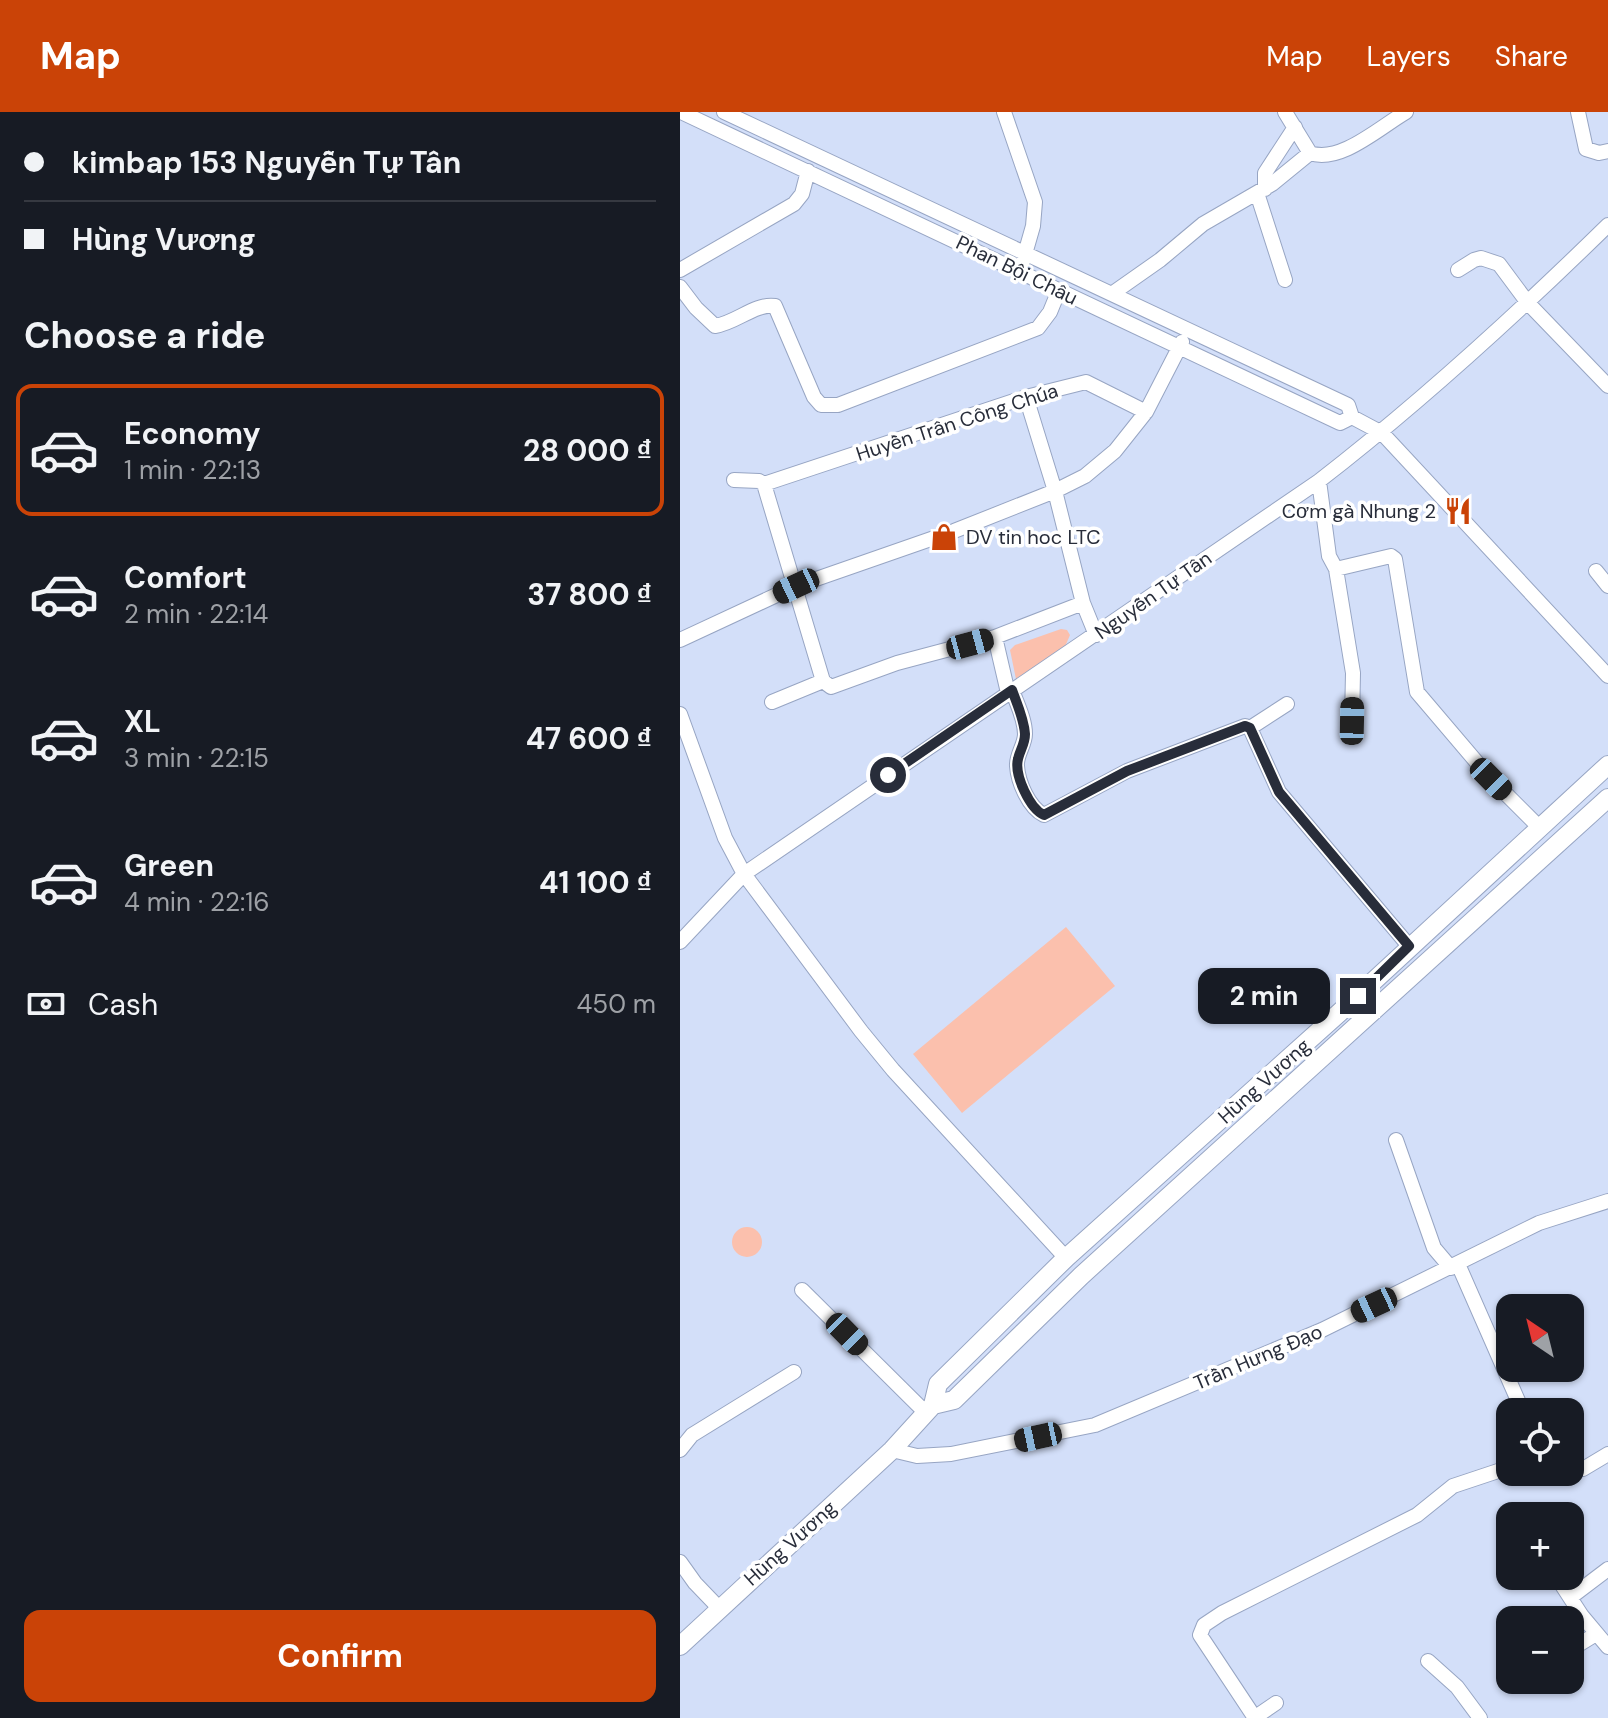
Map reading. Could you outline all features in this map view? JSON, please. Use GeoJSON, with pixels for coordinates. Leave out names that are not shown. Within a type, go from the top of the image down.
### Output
{"type":"FeatureCollection","features":[{"type":"Feature","properties":{"kind":"main road","name":"Hùng Vương"},"geometry":{"type":"LineString","coordinates":[[680,1646],[892,1450],[930,1409],[938,1384],[1066,1258],[1608,765]]}},
{"type":"Feature","properties":{"kind":"main road","name":"Hùng Vương"},"geometry":{"type":"LineString","coordinates":[[930,1409],[954,1400],[1029,1326],[1608,798]]}},
{"type":"Feature","properties":{"kind":"main road"},"geometry":{"type":"LineString","coordinates":[[1394,962],[1408,979]]}},
{"type":"Feature","properties":{"kind":"main road"},"geometry":{"type":"LineString","coordinates":[[1015,1309],[1029,1326]]}},
{"type":"Feature","properties":{"kind":"street","name":"Phan Bội Châu"},"geometry":{"type":"LineString","coordinates":[[681,112],[1340,423],[1352,417]]}},
{"type":"Feature","properties":{"kind":"street","name":"Phan Bội Châu"},"geometry":{"type":"LineString","coordinates":[[724,112],[1348,405],[1352,417],[1382,433],[1608,676]]}},
{"type":"Feature","properties":{"kind":"street"},"geometry":{"type":"LineString","coordinates":[[1004,112],[1035,202],[1027,253],[1019,270]]}},
{"type":"Feature","properties":{"kind":"street"},"geometry":{"type":"LineString","coordinates":[[1285,112],[1310,153],[1319,156],[1343,151],[1406,112]]}},
{"type":"Feature","properties":{"kind":"street"},"geometry":{"type":"LineString","coordinates":[[1578,112],[1586,149],[1599,153],[1608,151]]}},
{"type":"Feature","properties":{"kind":"street"},"geometry":{"type":"LineString","coordinates":[[1285,280],[1261,191],[1265,173],[1295,127]]}},
{"type":"Feature","properties":{"kind":"street"},"geometry":{"type":"LineString","coordinates":[[1113,293],[1160,260],[1203,224],[1261,191],[1310,153]]}},
{"type":"Feature","properties":{"kind":"street"},"geometry":{"type":"LineString","coordinates":[[680,270],[794,204],[802,194],[808,171]]}},
{"type":"Feature","properties":{"kind":"street","name":"Nguyễn Tự Tân"},"geometry":{"type":"LineString","coordinates":[[680,942],[744,874],[1319,481],[1382,433],[1528,303],[1608,225]]}},
{"type":"Feature","properties":{"kind":"street"},"geometry":{"type":"LineString","coordinates":[[1458,270],[1481,258],[1499,264],[1528,303],[1608,386]]}},
{"type":"Feature","properties":{"kind":"street"},"geometry":{"type":"LineString","coordinates":[[680,287],[715,326],[724,325],[764,306],[775,306],[814,397],[821,405],[838,405],[1038,328],[1050,312],[1059,290]]}},
{"type":"Feature","properties":{"kind":"street"},"geometry":{"type":"LineString","coordinates":[[680,640],[796,586],[954,531],[1085,476],[1115,451],[1146,412],[1187,330]]}},
{"type":"Feature","properties":{"kind":"street","name":"Huyền Trân Công Chúa"},"geometry":{"type":"LineString","coordinates":[[764,484],[1026,397],[1086,382],[1146,412]]}},
{"type":"Feature","properties":{"kind":"street"},"geometry":{"type":"LineString","coordinates":[[1026,397],[1055,491],[1083,603],[1096,635]]}},
{"type":"Feature","properties":{"kind":"street"},"geometry":{"type":"LineString","coordinates":[[734,480],[764,484],[823,681],[831,687],[897,663],[995,637],[1083,603]]}},
{"type":"Feature","properties":{"kind":"street"},"geometry":{"type":"LineString","coordinates":[[1319,481],[1329,556],[1336,569],[1353,673],[1352,721]]}},
{"type":"Feature","properties":{"kind":"street"},"geometry":{"type":"LineString","coordinates":[[1336,569],[1391,556],[1395,559],[1417,692],[1491,779],[1539,827]]}},
{"type":"Feature","properties":{"kind":"street"},"geometry":{"type":"LineString","coordinates":[[1596,571],[1608,586]]}},
{"type":"Feature","properties":{"kind":"street"},"geometry":{"type":"LineString","coordinates":[[995,637],[1010,692],[1024,724],[1025,738],[1017,767],[1034,809],[1044,815],[1156,758],[1245,726],[1250,728],[1279,792],[1409,946]]}},
{"type":"Feature","properties":{"kind":"street"},"geometry":{"type":"LineString","coordinates":[[772,702],[823,681]]}},
{"type":"Feature","properties":{"kind":"street"},"geometry":{"type":"LineString","coordinates":[[1250,728],[1287,704]]}},
{"type":"Feature","properties":{"kind":"street"},"geometry":{"type":"LineString","coordinates":[[680,714],[725,838],[744,874],[893,1070],[1066,1258]]}},
{"type":"Feature","properties":{"kind":"street"},"geometry":{"type":"LineString","coordinates":[[1396,1140],[1434,1248],[1455,1266],[1516,1398]]}},
{"type":"Feature","properties":{"kind":"street","name":"Trần Hưng Đạo"},"geometry":{"type":"LineString","coordinates":[[892,1450],[917,1456],[951,1454],[1095,1425],[1322,1330],[1539,1223],[1608,1201]]}},
{"type":"Feature","properties":{"kind":"street"},"geometry":{"type":"LineString","coordinates":[[802,1290],[930,1409]]}},
{"type":"Feature","properties":{"kind":"street"},"geometry":{"type":"LineString","coordinates":[[680,1450],[692,1435],[794,1372]]}},
{"type":"Feature","properties":{"kind":"street"},"geometry":{"type":"LineString","coordinates":[[1584,1468],[1608,1454]]}},
{"type":"Feature","properties":{"kind":"street"},"geometry":{"type":"LineString","coordinates":[[1276,1703],[1254,1718],[1200,1635],[1204,1625],[1222,1613],[1417,1515],[1453,1486],[1496,1472]]}},
{"type":"Feature","properties":{"kind":"street"},"geometry":{"type":"LineString","coordinates":[[680,1562],[719,1608]]}},
{"type":"Feature","properties":{"kind":"street"},"geometry":{"type":"LineString","coordinates":[[1571,1597],[1608,1569]]}},
{"type":"Feature","properties":{"kind":"street"},"geometry":{"type":"LineString","coordinates":[[1566,1590],[1608,1647]]}},
{"type":"Feature","properties":{"kind":"street"},"geometry":{"type":"LineString","coordinates":[[1584,1641],[1596,1634]]}},
{"type":"Feature","properties":{"kind":"street"},"geometry":{"type":"LineString","coordinates":[[1428,1661],[1457,1687],[1480,1718]]}},
{"type":"Feature","properties":{"kind":"shaded area"},"geometry":{"type":"Polygon","coordinates":[[[1061,629],[1067,630],[1070,635],[1064,649],[1016,679],[1010,650],[1015,645],[1061,629]]]}},
{"type":"Feature","properties":{"kind":"shaded area"},"geometry":{"type":"Polygon","coordinates":[[[1066,927],[1115,986],[962,1113],[913,1054],[1066,927]]]}},
{"type":"Feature","properties":{"kind":"shaded area"},"geometry":{"type":"Polygon","coordinates":[[[747,1227],[758,1231],[762,1242],[758,1253],[747,1257],[736,1253],[732,1242],[736,1231],[747,1227]]]}},
{"type":"Feature","properties":{"kind":"place","name":"Cơm gà Nhung 2"},"geometry":{"type":"Point","coordinates":[1458,511]}},
{"type":"Feature","properties":{"kind":"place","name":"DV tin hoc LTC"},"geometry":{"type":"Point","coordinates":[944,537]}},
{"type":"Feature","properties":{"kind":"route"},"geometry":{"type":"LineString","coordinates":[[888,775],[1012,690],[1024,724],[1025,738],[1017,767],[1025,793],[1034,809],[1044,815],[1050,815],[1156,758],[1245,726],[1250,728],[1279,792],[1409,946],[1358,996]]}}]}
